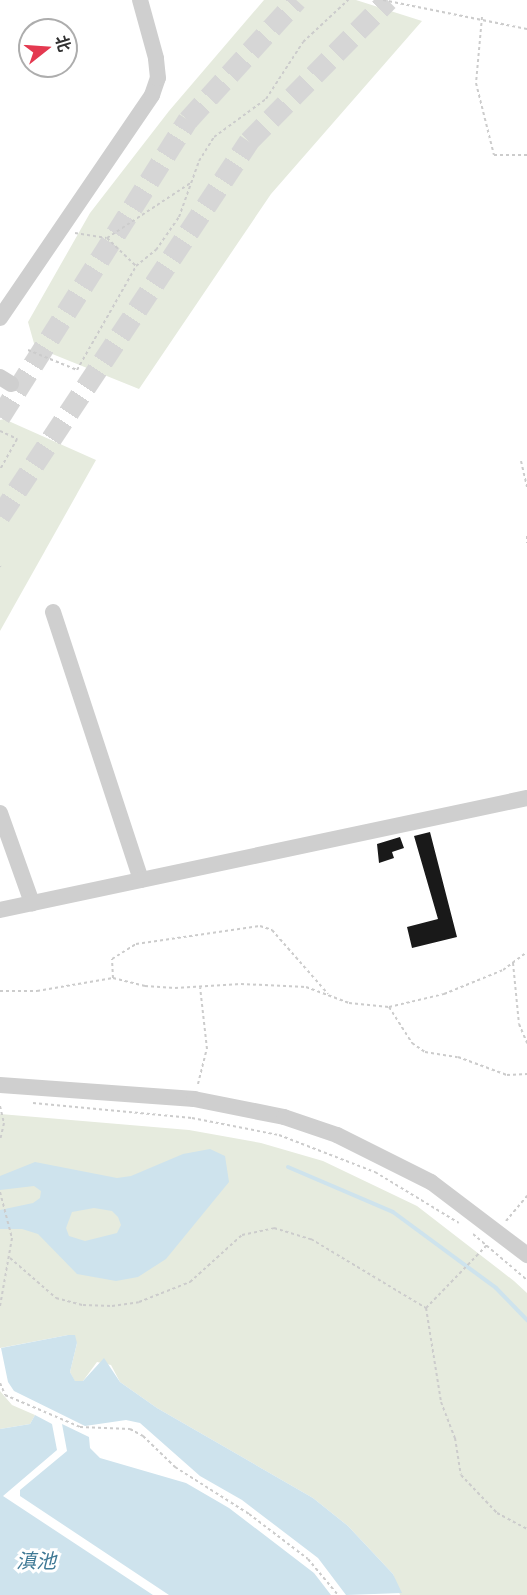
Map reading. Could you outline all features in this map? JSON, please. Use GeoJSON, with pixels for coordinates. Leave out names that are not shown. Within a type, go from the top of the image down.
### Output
{"type":"FeatureCollection","features":[{"type":"Feature","properties":{"kind":"street"},"geometry":{"type":"LineString","coordinates":[[0,318],[59,228],[152,95],[158,78],[156,58],[140,0]]}},
{"type":"Feature","properties":{"kind":"street"},"geometry":{"type":"LineString","coordinates":[[53,612],[141,880]]}},
{"type":"Feature","properties":{"kind":"street"},"geometry":{"type":"LineString","coordinates":[[0,910],[527,798]]}},
{"type":"Feature","properties":{"kind":"street"},"geometry":{"type":"LineString","coordinates":[[0,813],[32,903]]}},
{"type":"Feature","properties":{"kind":"street"},"geometry":{"type":"LineString","coordinates":[[0,1084],[194,1099],[284,1117],[337,1135],[431,1182],[498,1230],[527,1255]]}},
{"type":"Feature","properties":{"kind":"path"},"geometry":{"type":"LineString","coordinates":[[28,350],[77,370],[136,266],[156,250],[179,217],[192,182],[214,136],[266,99],[303,42],[348,0]]}},
{"type":"Feature","properties":{"kind":"path"},"geometry":{"type":"LineString","coordinates":[[383,0],[483,17],[527,29]]}},
{"type":"Feature","properties":{"kind":"path"},"geometry":{"type":"LineString","coordinates":[[483,17],[476,83],[494,155],[527,155]]}},
{"type":"Feature","properties":{"kind":"path"},"geometry":{"type":"LineString","coordinates":[[59,228],[92,238],[106,238],[192,182]]}},
{"type":"Feature","properties":{"kind":"path"},"geometry":{"type":"LineString","coordinates":[[106,238],[136,266]]}},
{"type":"Feature","properties":{"kind":"path"},"geometry":{"type":"LineString","coordinates":[[0,431],[16,439],[0,470]]}},
{"type":"Feature","properties":{"kind":"path"},"geometry":{"type":"LineString","coordinates":[[521,461],[527,487]]}},
{"type":"Feature","properties":{"kind":"path"},"geometry":{"type":"LineString","coordinates":[[527,536],[527,543]]}},
{"type":"Feature","properties":{"kind":"path"},"geometry":{"type":"LineString","coordinates":[[113,978],[112,959],[136,944],[260,926],[272,930],[329,997]]}},
{"type":"Feature","properties":{"kind":"path"},"geometry":{"type":"LineString","coordinates":[[0,991],[37,991],[113,978],[145,986],[306,987],[329,997],[389,1007],[444,994],[513,963],[527,952]]}},
{"type":"Feature","properties":{"kind":"path"},"geometry":{"type":"LineString","coordinates":[[513,963],[519,1024],[527,1043]]}},
{"type":"Feature","properties":{"kind":"path"},"geometry":{"type":"LineString","coordinates":[[194,1099],[207,1049],[200,987]]}},
{"type":"Feature","properties":{"kind":"path"},"geometry":{"type":"LineString","coordinates":[[389,1007],[412,1043],[425,1052],[458,1057],[507,1075],[527,1074]]}},
{"type":"Feature","properties":{"kind":"path"},"geometry":{"type":"LineString","coordinates":[[23,1102],[192,1118],[279,1135],[375,1172],[421,1198],[487,1245],[527,1280]]}},
{"type":"Feature","properties":{"kind":"path"},"geometry":{"type":"LineString","coordinates":[[0,1106],[4,1123],[0,1140]]}},
{"type":"Feature","properties":{"kind":"path"},"geometry":{"type":"LineString","coordinates":[[0,1192],[12,1238],[0,1306]]}},
{"type":"Feature","properties":{"kind":"path"},"geometry":{"type":"LineString","coordinates":[[498,1230],[527,1196]]}},
{"type":"Feature","properties":{"kind":"path"},"geometry":{"type":"LineString","coordinates":[[10,1258],[57,1298],[112,1306],[171,1291],[190,1282],[242,1235],[274,1228],[311,1239],[426,1308],[441,1402],[455,1438],[461,1475],[497,1513],[527,1529]]}},
{"type":"Feature","properties":{"kind":"path"},"geometry":{"type":"LineString","coordinates":[[426,1308],[487,1245]]}},
{"type":"Feature","properties":{"kind":"path"},"geometry":{"type":"LineString","coordinates":[[0,1383],[5,1395],[87,1430],[130,1429],[143,1436],[175,1467],[292,1547],[323,1574],[338,1595]]}},
{"type":"Feature","properties":{"kind":"shaded area"},"geometry":{"type":"Polygon","coordinates":[[[264,0],[356,0],[422,21],[271,194],[139,389],[35,347],[28,322],[90,213],[169,111],[264,0]]]}},
{"type":"Feature","properties":{"kind":"shaded area"},"geometry":{"type":"Polygon","coordinates":[[[4,419],[96,460],[0,631],[0,420],[4,419]]]}},
{"type":"Feature","properties":{"kind":"shaded area"},"geometry":{"type":"Polygon","coordinates":[[[0,1114],[189,1130],[261,1143],[323,1161],[417,1206],[514,1281],[527,1293],[527,1595],[400,1595],[393,1574],[348,1526],[313,1498],[157,1408],[120,1382],[111,1365],[97,1362],[83,1381],[75,1382],[70,1372],[77,1343],[68,1335],[0,1348],[0,1114]]]}},
{"type":"Feature","properties":{"kind":"shaded area"},"geometry":{"type":"Polygon","coordinates":[[[0,1391],[12,1405],[35,1415],[30,1424],[0,1429],[0,1391]]]}},
{"type":"Feature","properties":{"kind":"water"},"geometry":{"type":"Polygon","coordinates":[[[210,1149],[225,1156],[229,1182],[166,1259],[138,1277],[116,1281],[77,1274],[38,1234],[22,1229],[0,1229],[0,1210],[33,1203],[40,1198],[41,1191],[34,1186],[0,1190],[0,1176],[35,1162],[117,1178],[131,1176],[183,1154],[210,1149]],[[94,1208],[72,1212],[66,1228],[69,1236],[85,1241],[117,1233],[121,1225],[118,1217],[112,1211],[94,1208]]]}},
{"type":"Feature","properties":{"kind":"water"},"geometry":{"type":"Polygon","coordinates":[[[75,1335],[77,1343],[70,1372],[75,1381],[83,1381],[104,1358],[120,1382],[157,1408],[313,1498],[348,1526],[393,1574],[402,1593],[346,1595],[318,1558],[242,1500],[200,1476],[140,1423],[126,1420],[85,1426],[14,1391],[8,1382],[1,1348],[75,1335]]]}},
{"type":"Feature","properties":{"kind":"water","name":"滇池"},"geometry":{"type":"Polygon","coordinates":[[[35,1415],[52,1424],[57,1450],[3,1496],[153,1595],[0,1595],[0,1429],[30,1424],[35,1415]]]}},
{"type":"Feature","properties":{"kind":"water"},"geometry":{"type":"Polygon","coordinates":[[[62,1424],[89,1437],[90,1448],[100,1458],[186,1483],[229,1508],[314,1573],[331,1595],[169,1595],[20,1496],[20,1490],[67,1451],[62,1424]]]}},
{"type":"Feature","properties":{"kind":"building"},"geometry":{"type":"Polygon","coordinates":[[[430,832],[457,937],[412,948],[407,927],[438,919],[414,836],[430,832]]]}},
{"type":"Feature","properties":{"kind":"building"},"geometry":{"type":"Polygon","coordinates":[[[400,837],[404,848],[392,852],[394,858],[379,863],[377,844],[400,837]]]}},
{"type":"Feature","properties":{"kind":"waterway"},"geometry":{"type":"LineString","coordinates":[[288,1167],[393,1212],[496,1288],[527,1320]]}},
{"type":"Feature","properties":{"kind":"tunnel"},"geometry":{"type":"LineString","coordinates":[[0,417],[188,120],[297,0]]}},
{"type":"Feature","properties":{"kind":"tunnel"},"geometry":{"type":"LineString","coordinates":[[0,516],[249,141],[388,0]]}}]}
